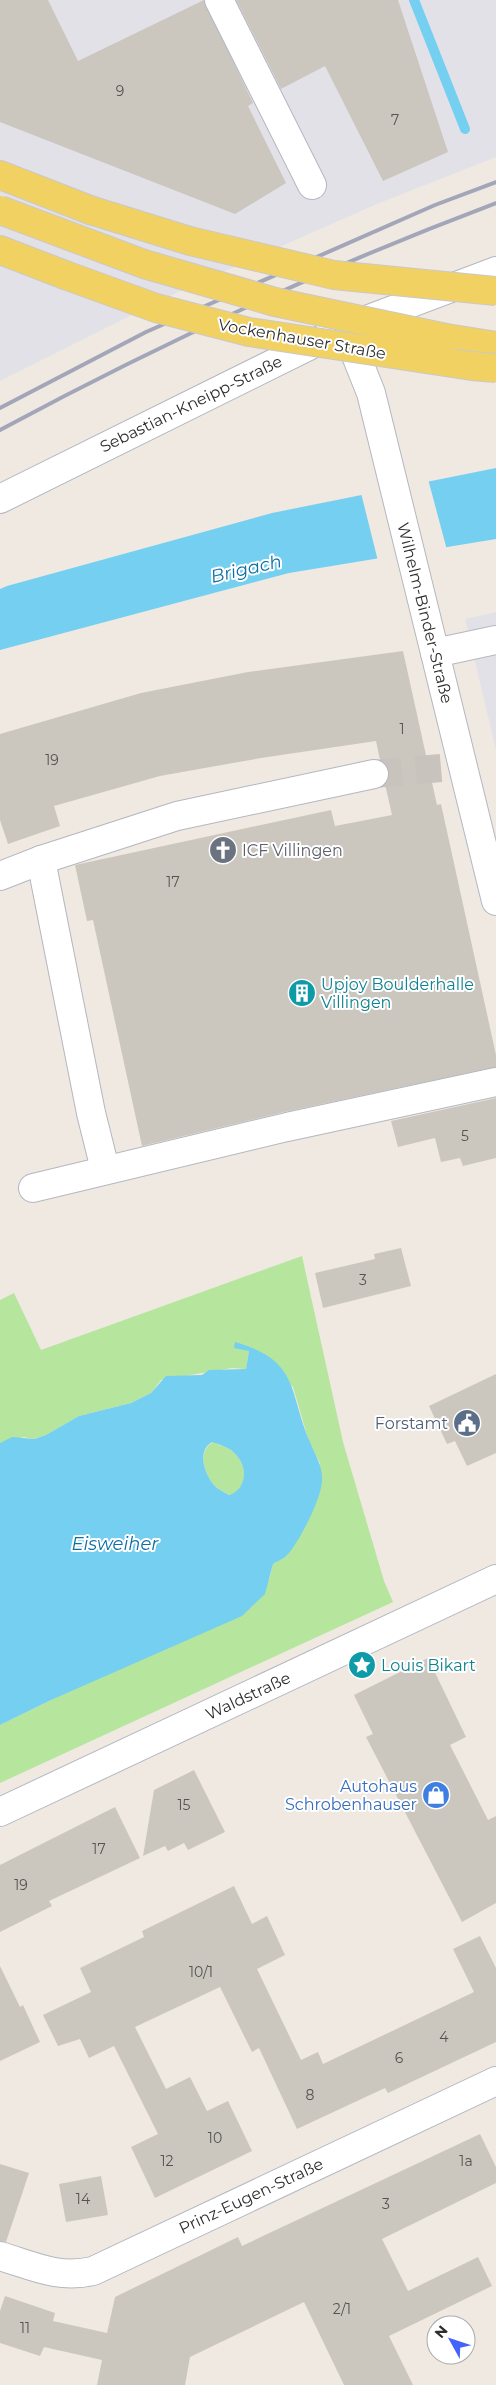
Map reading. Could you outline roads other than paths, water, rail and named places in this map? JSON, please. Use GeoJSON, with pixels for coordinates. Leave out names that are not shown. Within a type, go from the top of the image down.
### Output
{"type":"FeatureCollection","features":[{"type":"Feature","properties":{"kind":"main road"},"geometry":{"type":"LineString","coordinates":[[0,175],[90,210],[190,241],[334,275],[496,291]]}},
{"type":"Feature","properties":{"kind":"main road","name":"Vockenhauser Straße"},"geometry":{"type":"LineString","coordinates":[[0,210],[153,267],[275,302],[446,338],[496,346]]}},
{"type":"Feature","properties":{"kind":"main road","name":"Vockenhauser Straße"},"geometry":{"type":"LineString","coordinates":[[0,250],[156,308],[248,332],[496,368]]}},
{"type":"Feature","properties":{"kind":"main road","name":"Vockenhauser Straße"},"geometry":{"type":"LineString","coordinates":[[446,338],[496,333]]}},
{"type":"Feature","properties":{"kind":"street"},"geometry":{"type":"LineString","coordinates":[[219,0],[312,185]]}},
{"type":"Feature","properties":{"kind":"street","name":"Sebastian-Kneipp-Straße"},"geometry":{"type":"LineString","coordinates":[[0,499],[345,328],[496,271]]}},
{"type":"Feature","properties":{"kind":"street","name":"Wilhelm-Binder-Straße"},"geometry":{"type":"LineString","coordinates":[[345,328],[371,392],[435,654],[452,766],[496,901]]}},
{"type":"Feature","properties":{"kind":"street"},"geometry":{"type":"LineString","coordinates":[[435,654],[496,640]]}},
{"type":"Feature","properties":{"kind":"street"},"geometry":{"type":"LineString","coordinates":[[0,876],[41,860],[177,816],[374,774]]}},
{"type":"Feature","properties":{"kind":"street"},"geometry":{"type":"LineString","coordinates":[[41,860],[91,1113],[105,1170]]}},
{"type":"Feature","properties":{"kind":"street"},"geometry":{"type":"LineString","coordinates":[[33,1188],[496,1082]]}},
{"type":"Feature","properties":{"kind":"street","name":"Waldstraße"},"geometry":{"type":"LineString","coordinates":[[0,1812],[496,1579]]}},
{"type":"Feature","properties":{"kind":"street","name":"Prinz-Eugen-Straße"},"geometry":{"type":"LineString","coordinates":[[0,2256],[59,2274],[76,2275],[93,2271],[496,2081]]}},
{"type":"Feature","properties":{"kind":"water","name":"Brigach"},"geometry":{"type":"Polygon","coordinates":[[[496,468],[496,539],[289,573],[0,650],[0,589],[7,586],[272,513],[496,468]]]}},
{"type":"Feature","properties":{"kind":"water","name":"Eisweiher"},"geometry":{"type":"Polygon","coordinates":[[[235,1342],[256,1350],[271,1358],[281,1368],[289,1380],[294,1393],[303,1424],[320,1465],[322,1476],[321,1489],[310,1518],[289,1553],[273,1564],[265,1594],[242,1616],[51,1700],[0,1725],[0,1443],[12,1437],[34,1439],[46,1435],[79,1416],[131,1403],[151,1393],[166,1376],[202,1375],[209,1370],[246,1369],[249,1351],[234,1348],[235,1342]],[[212,1442],[207,1446],[203,1462],[213,1484],[229,1495],[235,1492],[242,1484],[244,1478],[243,1466],[232,1451],[212,1442]]]}},
{"type":"Feature","properties":{"kind":"waterway"},"geometry":{"type":"LineString","coordinates":[[414,0],[465,129]]}},
{"type":"Feature","properties":{"kind":"tunnel"},"geometry":{"type":"LineString","coordinates":[[374,774],[441,768]]}},
{"type":"Feature","properties":{"kind":"railway"},"geometry":{"type":"LineString","coordinates":[[0,408],[146,332],[435,205],[496,182]]}},
{"type":"Feature","properties":{"kind":"railway"},"geometry":{"type":"LineString","coordinates":[[0,430],[121,367],[244,308],[369,253],[496,203]]}},
{"type":"Feature","properties":{"kind":"place","name":"ICF Villingen"},"geometry":{"type":"Point","coordinates":[223,850]}},
{"type":"Feature","properties":{"kind":"place","name":"Upjoy Boulderhalle Villingen"},"geometry":{"type":"Point","coordinates":[302,993]}},
{"type":"Feature","properties":{"kind":"place","name":"Forstamt"},"geometry":{"type":"Point","coordinates":[467,1423]}},
{"type":"Feature","properties":{"kind":"place","name":"Louis Bikart"},"geometry":{"type":"Point","coordinates":[362,1665]}},
{"type":"Feature","properties":{"kind":"place","name":"Autohaus Schrobenhauser"},"geometry":{"type":"Point","coordinates":[436,1795]}}]}
